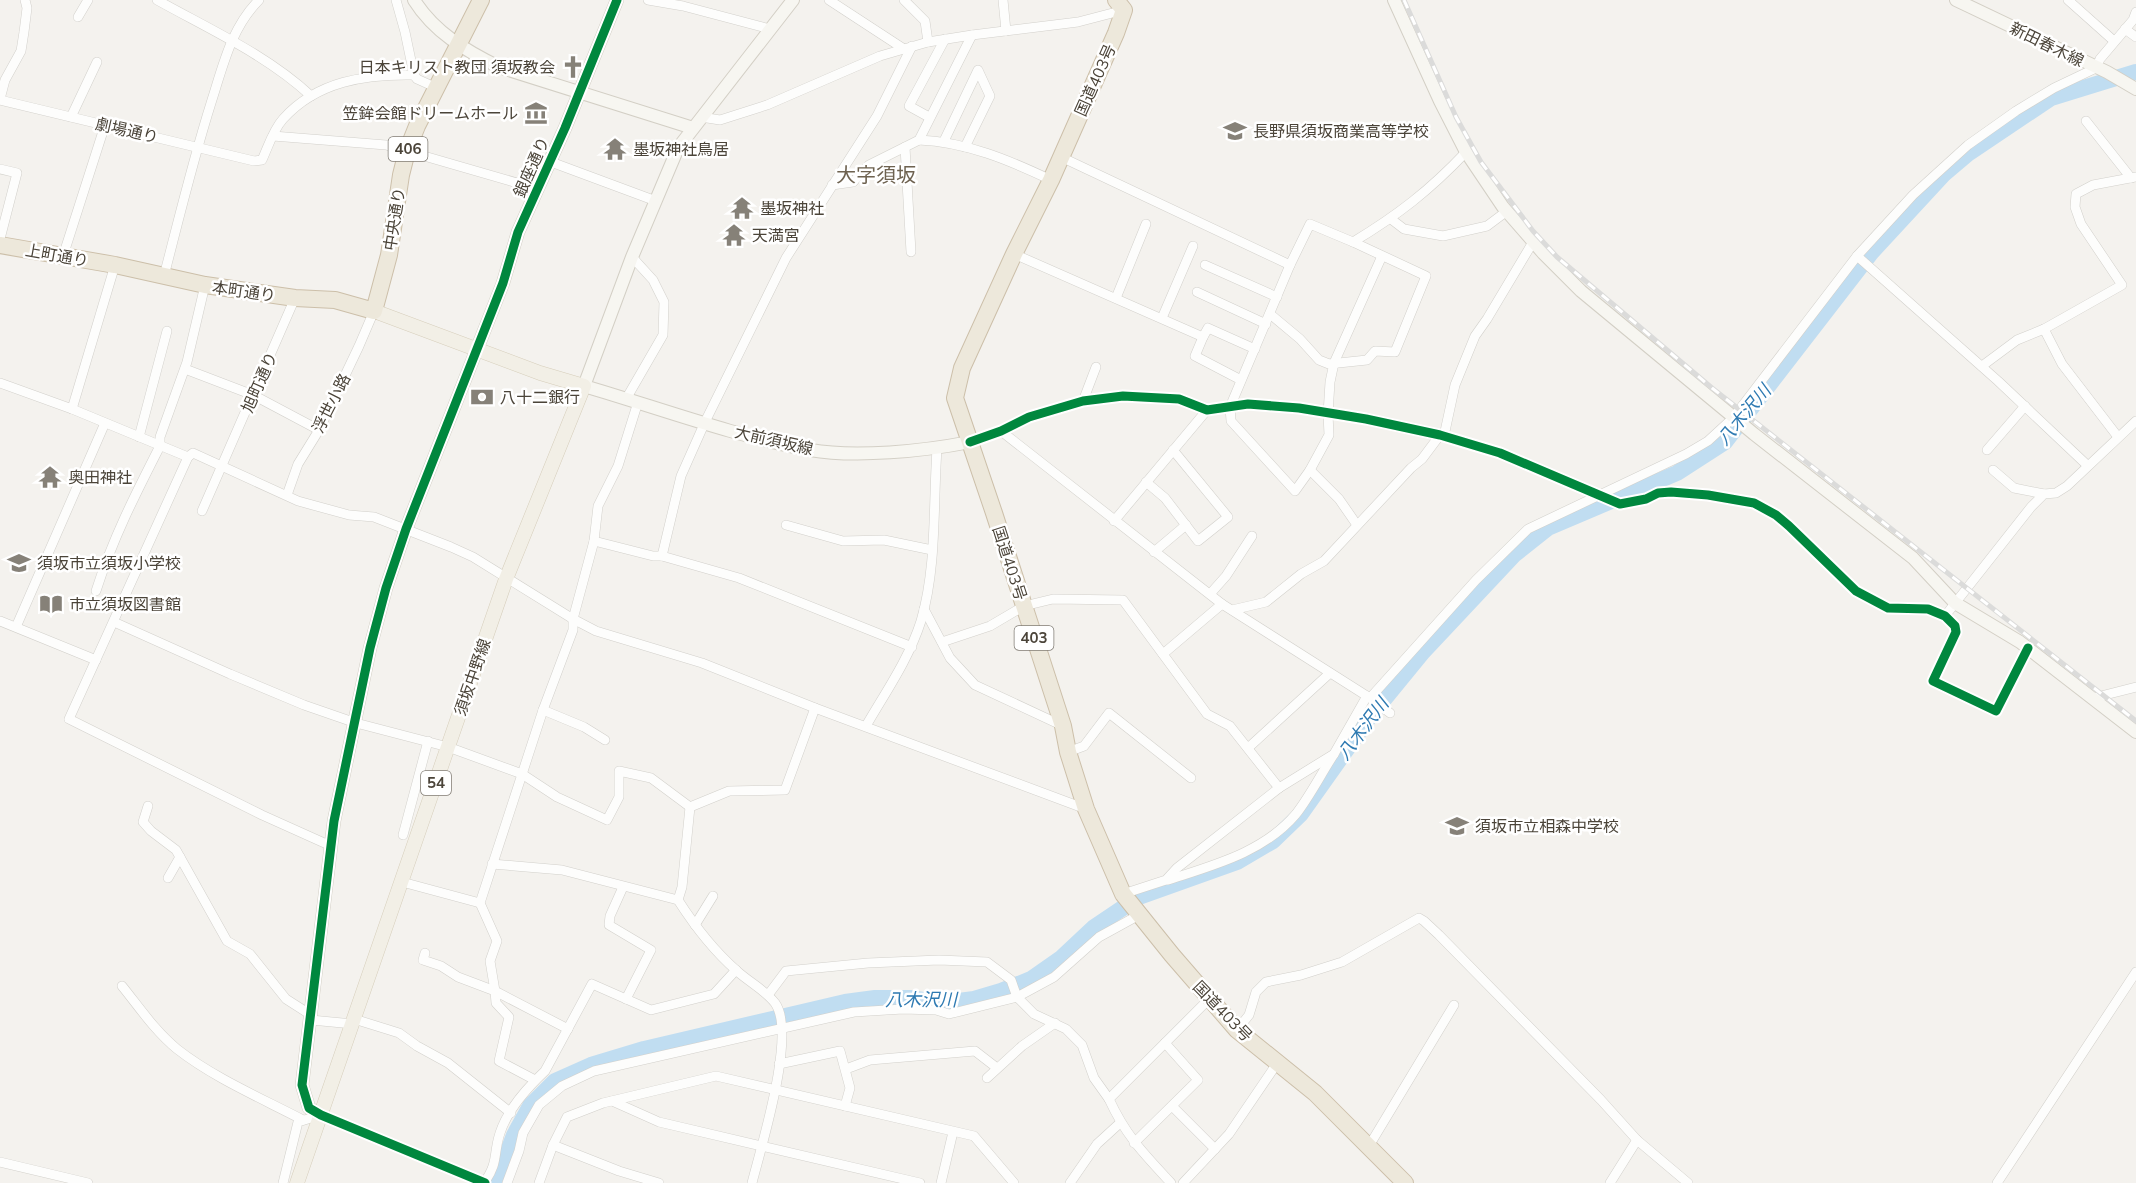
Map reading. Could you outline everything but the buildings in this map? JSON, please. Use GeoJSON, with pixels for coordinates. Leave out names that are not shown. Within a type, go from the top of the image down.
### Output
{"type":"FeatureCollection","features":[{"type":"Feature","properties":{"kind":"highway","name":"中央通り"},"geometry":{"type":"LineString","coordinates":[[374,311],[388,255],[407,151],[417,126],[481,0]]}},
{"type":"Feature","properties":{"kind":"highway","name":"国道403号"},"geometry":{"type":"LineString","coordinates":[[1123,3],[1062,157],[1014,254],[962,368],[955,398],[1063,726],[1068,752],[1086,809],[1123,894],[1237,1030],[1316,1093],[1405,1183]]}},
{"type":"Feature","properties":{"kind":"highway","name":"上町通り"},"geometry":{"type":"LineString","coordinates":[[0,245],[115,265]]}},
{"type":"Feature","properties":{"kind":"highway","name":"本町通り"},"geometry":{"type":"LineString","coordinates":[[115,265],[205,285],[295,298],[335,300],[374,311]]}},
{"type":"Feature","properties":{"kind":"main road"},"geometry":{"type":"LineString","coordinates":[[374,311],[540,373],[584,386]]}},
{"type":"Feature","properties":{"kind":"main road","name":"須坂中野線"},"geometry":{"type":"LineString","coordinates":[[297,1183],[506,579],[584,386]]}},
{"type":"Feature","properties":{"kind":"street"},"geometry":{"type":"LineString","coordinates":[[0,99],[5,80],[21,51],[25,24],[25,0]]}},
{"type":"Feature","properties":{"kind":"street"},"geometry":{"type":"LineString","coordinates":[[78,17],[88,0]]}},
{"type":"Feature","properties":{"kind":"street"},"geometry":{"type":"LineString","coordinates":[[157,0],[231,41],[294,80],[311,96]]}},
{"type":"Feature","properties":{"kind":"street"},"geometry":{"type":"LineString","coordinates":[[164,276],[197,147],[231,41],[248,11],[259,0]]}},
{"type":"Feature","properties":{"kind":"street"},"geometry":{"type":"LineString","coordinates":[[396,0],[414,75],[417,79],[437,88]]}},
{"type":"Feature","properties":{"kind":"street"},"geometry":{"type":"LineString","coordinates":[[414,0],[433,25],[472,54],[499,67],[693,128]]}},
{"type":"Feature","properties":{"kind":"street","name":"銀座通り"},"geometry":{"type":"LineString","coordinates":[[321,1115],[309,1108],[302,1085],[331,846],[373,638],[386,588],[406,528],[503,283],[518,232],[551,162],[618,0]]}},
{"type":"Feature","properties":{"kind":"street"},"geometry":{"type":"LineString","coordinates":[[648,0],[683,6],[770,29]]}},
{"type":"Feature","properties":{"kind":"street"},"geometry":{"type":"LineString","coordinates":[[584,386],[632,257],[678,148],[793,0]]}},
{"type":"Feature","properties":{"kind":"street"},"geometry":{"type":"LineString","coordinates":[[829,0],[908,47]]}},
{"type":"Feature","properties":{"kind":"street"},"geometry":{"type":"LineString","coordinates":[[904,0],[925,21],[928,42]]}},
{"type":"Feature","properties":{"kind":"street"},"geometry":{"type":"LineString","coordinates":[[1003,0],[1006,32]]}},
{"type":"Feature","properties":{"kind":"street"},"geometry":{"type":"LineString","coordinates":[[1394,0],[1466,152],[1507,211],[1533,242],[1581,291],[1734,418],[1912,558],[1955,603],[2028,648],[2136,732]]}},
{"type":"Feature","properties":{"kind":"street","name":"新田春木線"},"geometry":{"type":"LineString","coordinates":[[1956,0],[2131,86]]}},
{"type":"Feature","properties":{"kind":"street"},"geometry":{"type":"LineString","coordinates":[[2068,0],[2114,41]]}},
{"type":"Feature","properties":{"kind":"street"},"geometry":{"type":"LineString","coordinates":[[701,117],[720,120],[767,105],[880,56],[908,47],[972,35],[1078,22],[1123,3]]}},
{"type":"Feature","properties":{"kind":"street"},"geometry":{"type":"LineString","coordinates":[[1123,894],[1235,858],[1272,836],[1295,814],[1369,697],[1476,580],[1528,529],[1686,454],[1708,441],[1734,418],[1858,257],[1913,195],[1968,145],[2016,111],[2054,88],[2102,70],[2100,59],[2136,12]]}},
{"type":"Feature","properties":{"kind":"street"},"geometry":{"type":"LineString","coordinates":[[2125,29],[2136,37]]}},
{"type":"Feature","properties":{"kind":"street"},"geometry":{"type":"LineString","coordinates":[[919,140],[972,35]]}},
{"type":"Feature","properties":{"kind":"street"},"geometry":{"type":"LineString","coordinates":[[929,117],[909,106],[945,39]]}},
{"type":"Feature","properties":{"kind":"street"},"geometry":{"type":"LineString","coordinates":[[662,556],[681,476],[705,422],[786,258],[877,116],[908,47]]}},
{"type":"Feature","properties":{"kind":"street"},"geometry":{"type":"LineString","coordinates":[[71,117],[97,62]]}},
{"type":"Feature","properties":{"kind":"street"},"geometry":{"type":"LineString","coordinates":[[944,141],[978,69],[990,96],[965,147]]}},
{"type":"Feature","properties":{"kind":"street"},"geometry":{"type":"LineString","coordinates":[[414,75],[358,78],[341,82],[311,96],[283,119],[273,136],[376,143],[538,189]]}},
{"type":"Feature","properties":{"kind":"street","name":"劇場通り"},"geometry":{"type":"LineString","coordinates":[[0,99],[254,161],[262,160],[273,136]]}},
{"type":"Feature","properties":{"kind":"street"},"geometry":{"type":"LineString","coordinates":[[1982,366],[2017,339],[2044,329],[2122,285],[2081,224],[2075,207],[2076,194],[2093,185],[2134,177],[2086,121]]}},
{"type":"Feature","properties":{"kind":"street"},"geometry":{"type":"LineString","coordinates":[[63,256],[105,125]]}},
{"type":"Feature","properties":{"kind":"street"},"geometry":{"type":"LineString","coordinates":[[832,185],[853,182],[869,165],[919,140],[944,141],[965,147],[1016,163],[1051,180]]}},
{"type":"Feature","properties":{"kind":"street"},"geometry":{"type":"LineString","coordinates":[[905,147],[911,252]]}},
{"type":"Feature","properties":{"kind":"street"},"geometry":{"type":"LineString","coordinates":[[1353,242],[1391,219],[1437,183],[1466,152]]}},
{"type":"Feature","properties":{"kind":"street"},"geometry":{"type":"LineString","coordinates":[[1062,157],[1290,265]]}},
{"type":"Feature","properties":{"kind":"street"},"geometry":{"type":"LineString","coordinates":[[551,162],[656,201]]}},
{"type":"Feature","properties":{"kind":"street"},"geometry":{"type":"LineString","coordinates":[[0,169],[17,173],[0,239]]}},
{"type":"Feature","properties":{"kind":"street"},"geometry":{"type":"LineString","coordinates":[[1391,219],[1404,229],[1443,236],[1487,226],[1507,211]]}},
{"type":"Feature","properties":{"kind":"street"},"geometry":{"type":"LineString","coordinates":[[1116,298],[1146,224]]}},
{"type":"Feature","properties":{"kind":"street"},"geometry":{"type":"LineString","coordinates":[[1270,314],[1300,339],[1319,360],[1329,364],[1334,363],[1367,360],[1375,351],[1395,352],[1426,276],[1353,242],[1310,224],[1290,265],[1230,407],[1231,421],[1294,491],[1310,470],[1329,435],[1330,382],[1334,363],[1382,256]]}},
{"type":"Feature","properties":{"kind":"street"},"geometry":{"type":"LineString","coordinates":[[1232,610],[1266,602],[1300,574],[1324,561],[1442,436],[1455,385],[1474,336],[1487,319],[1533,242]]}},
{"type":"Feature","properties":{"kind":"street"},"geometry":{"type":"LineString","coordinates":[[1162,318],[1193,246]]}},
{"type":"Feature","properties":{"kind":"street"},"geometry":{"type":"LineString","coordinates":[[1014,254],[1203,337]]}},
{"type":"Feature","properties":{"kind":"street"},"geometry":{"type":"LineString","coordinates":[[535,1080],[500,1061],[508,1017],[496,1003],[490,961],[497,941],[480,903],[543,711],[573,630],[573,620],[594,541],[598,506],[618,466],[632,400],[663,335],[664,302],[653,280],[632,257]]}},
{"type":"Feature","properties":{"kind":"street"},"geometry":{"type":"LineString","coordinates":[[1858,257],[1982,366],[2087,465]]}},
{"type":"Feature","properties":{"kind":"street"},"geometry":{"type":"LineString","coordinates":[[72,409],[115,265]]}},
{"type":"Feature","properties":{"kind":"street"},"geometry":{"type":"LineString","coordinates":[[1205,265],[1277,297]]}},
{"type":"Feature","properties":{"kind":"street"},"geometry":{"type":"LineString","coordinates":[[96,591],[124,517],[160,446],[160,437],[185,369],[205,285]]}},
{"type":"Feature","properties":{"kind":"street"},"geometry":{"type":"LineString","coordinates":[[1197,292],[1266,324]]}},
{"type":"Feature","properties":{"kind":"street","name":"旭町通り"},"geometry":{"type":"LineString","coordinates":[[202,511],[295,298]]}},
{"type":"Feature","properties":{"kind":"street","name":"浮世小路"},"geometry":{"type":"LineString","coordinates":[[287,495],[298,464],[319,430],[374,311]]}},
{"type":"Feature","properties":{"kind":"street"},"geometry":{"type":"LineString","coordinates":[[1241,380],[1196,356],[1203,337],[1208,328],[1255,349]]}},
{"type":"Feature","properties":{"kind":"street"},"geometry":{"type":"LineString","coordinates":[[2044,329],[2062,363],[2118,437]]}},
{"type":"Feature","properties":{"kind":"street"},"geometry":{"type":"LineString","coordinates":[[139,437],[167,331]]}},
{"type":"Feature","properties":{"kind":"street"},"geometry":{"type":"LineString","coordinates":[[1083,400],[1096,367]]}},
{"type":"Feature","properties":{"kind":"street"},"geometry":{"type":"LineString","coordinates":[[185,369],[253,395],[319,430]]}},
{"type":"Feature","properties":{"kind":"street"},"geometry":{"type":"LineString","coordinates":[[0,383],[72,409],[188,457]]}},
{"type":"Feature","properties":{"kind":"street","name":"大前須坂線"},"geometry":{"type":"LineString","coordinates":[[584,386],[760,438],[812,450],[844,453],[937,449],[970,442]]}},
{"type":"Feature","properties":{"kind":"street"},"geometry":{"type":"LineString","coordinates":[[970,442],[1001,431],[1029,417],[1083,400],[1123,396],[1179,399],[1207,410],[1248,404],[1299,408],[1366,419],[1442,436],[1500,453],[1620,504],[1647,500],[1658,493],[1671,492],[1708,495],[1754,503],[1782,521],[1856,591],[1876,603],[1888,608],[1928,609],[1945,616],[1955,626],[1956,632],[1933,681],[1996,711],[2028,648]]}},
{"type":"Feature","properties":{"kind":"street"},"geometry":{"type":"LineString","coordinates":[[1987,450],[2025,406]]}},
{"type":"Feature","properties":{"kind":"street"},"geometry":{"type":"LineString","coordinates":[[1114,521],[1207,410]]}},
{"type":"Feature","properties":{"kind":"street"},"geometry":{"type":"LineString","coordinates":[[1993,470],[2014,488],[2044,494],[2056,493],[2067,486],[2136,421]]}},
{"type":"Feature","properties":{"kind":"street"},"geometry":{"type":"LineString","coordinates":[[16,627],[105,423]]}},
{"type":"Feature","properties":{"kind":"street"},"geometry":{"type":"LineString","coordinates":[[1001,431],[1221,604],[1390,712]]}},
{"type":"Feature","properties":{"kind":"street"},"geometry":{"type":"LineString","coordinates":[[866,726],[912,647],[924,609],[932,550],[937,449]]}},
{"type":"Feature","properties":{"kind":"street"},"geometry":{"type":"LineString","coordinates":[[1146,482],[1165,498],[1198,541],[1228,517],[1173,450]]}},
{"type":"Feature","properties":{"kind":"street"},"geometry":{"type":"LineString","coordinates":[[331,846],[262,815],[69,719],[188,457],[193,453],[298,501],[349,515],[374,517],[473,557],[573,620],[596,631],[702,663],[815,708],[1086,809]]}},
{"type":"Feature","properties":{"kind":"street"},"geometry":{"type":"LineString","coordinates":[[1310,470],[1339,499],[1357,525]]}},
{"type":"Feature","properties":{"kind":"street"},"geometry":{"type":"LineString","coordinates":[[1945,616],[2031,507],[2044,494]]}},
{"type":"Feature","properties":{"kind":"street"},"geometry":{"type":"LineString","coordinates":[[786,525],[843,541],[884,540],[932,550]]}},
{"type":"Feature","properties":{"kind":"street"},"geometry":{"type":"LineString","coordinates":[[1154,552],[1186,525]]}},
{"type":"Feature","properties":{"kind":"street"},"geometry":{"type":"LineString","coordinates":[[1210,594],[1226,576],[1252,536]]}},
{"type":"Feature","properties":{"kind":"street"},"geometry":{"type":"LineString","coordinates":[[594,541],[653,556],[662,556],[739,578],[912,647]]}},
{"type":"Feature","properties":{"kind":"street"},"geometry":{"type":"LineString","coordinates":[[942,642],[990,626],[1024,606],[1053,599],[1123,600],[1207,714],[1230,726],[1279,788]]}},
{"type":"Feature","properties":{"kind":"street"},"geometry":{"type":"LineString","coordinates":[[1163,654],[1221,604]]}},
{"type":"Feature","properties":{"kind":"street"},"geometry":{"type":"LineString","coordinates":[[924,609],[950,658],[975,685],[1063,726]]}},
{"type":"Feature","properties":{"kind":"street"},"geometry":{"type":"LineString","coordinates":[[114,622],[304,705],[356,723],[448,747],[522,774],[557,797],[607,820],[619,797],[619,771],[651,778],[690,807]]}},
{"type":"Feature","properties":{"kind":"street"},"geometry":{"type":"LineString","coordinates":[[1,624],[16,627],[96,660]]}},
{"type":"Feature","properties":{"kind":"street"},"geometry":{"type":"LineString","coordinates":[[1248,748],[1330,673]]}},
{"type":"Feature","properties":{"kind":"street"},"geometry":{"type":"LineString","coordinates":[[2092,698],[2136,687]]}},
{"type":"Feature","properties":{"kind":"street"},"geometry":{"type":"LineString","coordinates":[[690,807],[729,791],[785,790],[815,708]]}},
{"type":"Feature","properties":{"kind":"street"},"geometry":{"type":"LineString","coordinates":[[543,711],[584,727],[605,740]]}},
{"type":"Feature","properties":{"kind":"street"},"geometry":{"type":"LineString","coordinates":[[1068,752],[1084,746],[1109,713],[1191,778]]}},
{"type":"Feature","properties":{"kind":"street"},"geometry":{"type":"LineString","coordinates":[[403,835],[428,741]]}},
{"type":"Feature","properties":{"kind":"street"},"geometry":{"type":"LineString","coordinates":[[1166,880],[1177,868],[1279,788],[1334,754]]}},
{"type":"Feature","properties":{"kind":"street"},"geometry":{"type":"LineString","coordinates":[[148,806],[143,822],[176,850],[227,941],[250,954],[286,999],[311,1018],[353,1022],[399,1033],[417,1047],[448,1063],[511,1113]]}},
{"type":"Feature","properties":{"kind":"street"},"geometry":{"type":"LineString","coordinates":[[678,900],[682,887],[690,807]]}},
{"type":"Feature","properties":{"kind":"street"},"geometry":{"type":"LineString","coordinates":[[168,878],[180,857]]}},
{"type":"Feature","properties":{"kind":"street"},"geometry":{"type":"LineString","coordinates":[[492,864],[562,870],[678,900],[695,925],[736,970],[768,995],[780,1012],[783,1042],[752,1183]]}},
{"type":"Feature","properties":{"kind":"street"},"geometry":{"type":"LineString","coordinates":[[402,882],[480,903]]}},
{"type":"Feature","properties":{"kind":"street"},"geometry":{"type":"LineString","coordinates":[[624,887],[610,916],[609,925],[651,950],[626,999]]}},
{"type":"Feature","properties":{"kind":"street"},"geometry":{"type":"LineString","coordinates":[[695,925],[713,896]]}},
{"type":"Feature","properties":{"kind":"street"},"geometry":{"type":"LineString","coordinates":[[507,1183],[523,1133],[539,1105],[562,1086],[594,1071],[854,1012],[903,1009],[936,1010],[949,1014],[1017,997],[1054,977],[1099,937],[1139,915]]}},
{"type":"Feature","properties":{"kind":"street"},"geometry":{"type":"LineString","coordinates":[[1237,1030],[1249,1016],[1256,992],[1266,982],[1300,975],[1342,962],[1419,918],[1425,921],[1576,1074],[1637,1140],[1688,1183]]}},
{"type":"Feature","properties":{"kind":"street"},"geometry":{"type":"LineString","coordinates":[[425,953],[423,960],[495,991],[568,1029]]}},
{"type":"Feature","properties":{"kind":"street"},"geometry":{"type":"LineString","coordinates":[[768,995],[786,971],[867,963],[939,960],[987,962],[1011,980],[1017,997],[1034,1014],[1066,1029],[1082,1045],[1094,1078],[1109,1099],[1120,1124],[1134,1143],[1171,1183]]}},
{"type":"Feature","properties":{"kind":"street"},"geometry":{"type":"LineString","coordinates":[[283,1183],[298,1122],[321,1115],[485,1183],[497,1159],[500,1133],[511,1113],[535,1080],[545,1071],[592,984],[651,1010],[714,994],[736,970]]}},
{"type":"Feature","properties":{"kind":"street"},"geometry":{"type":"LineString","coordinates":[[1998,1183],[2136,972]]}},
{"type":"Feature","properties":{"kind":"street"},"geometry":{"type":"LineString","coordinates":[[122,986],[152,1024],[176,1048],[236,1085],[303,1120]]}},
{"type":"Feature","properties":{"kind":"street"},"geometry":{"type":"LineString","coordinates":[[1109,1099],[1209,999]]}},
{"type":"Feature","properties":{"kind":"street"},"geometry":{"type":"LineString","coordinates":[[1369,1146],[1454,1005]]}},
{"type":"Feature","properties":{"kind":"street"},"geometry":{"type":"LineString","coordinates":[[987,1078],[1022,1046],[1055,1023]]}},
{"type":"Feature","properties":{"kind":"street"},"geometry":{"type":"LineString","coordinates":[[1134,1143],[1198,1080],[1165,1043]]}},
{"type":"Feature","properties":{"kind":"street"},"geometry":{"type":"LineString","coordinates":[[779,1064],[840,1051],[850,1088],[845,1106]]}},
{"type":"Feature","properties":{"kind":"street"},"geometry":{"type":"LineString","coordinates":[[846,1070],[870,1060],[975,1051],[997,1068]]}},
{"type":"Feature","properties":{"kind":"street"},"geometry":{"type":"LineString","coordinates":[[1183,1183],[1228,1134],[1278,1062]]}},
{"type":"Feature","properties":{"kind":"street"},"geometry":{"type":"LineString","coordinates":[[539,1183],[553,1145],[567,1117],[612,1101],[716,1076],[974,1136],[1014,1183]]}},
{"type":"Feature","properties":{"kind":"street"},"geometry":{"type":"LineString","coordinates":[[612,1101],[659,1122],[920,1183]]}},
{"type":"Feature","properties":{"kind":"street"},"geometry":{"type":"LineString","coordinates":[[1172,1106],[1215,1149]]}},
{"type":"Feature","properties":{"kind":"street"},"geometry":{"type":"LineString","coordinates":[[1070,1183],[1097,1144],[1120,1124]]}},
{"type":"Feature","properties":{"kind":"street"},"geometry":{"type":"LineString","coordinates":[[941,1183],[953,1132]]}},
{"type":"Feature","properties":{"kind":"street"},"geometry":{"type":"LineString","coordinates":[[1610,1183],[1637,1140]]}},
{"type":"Feature","properties":{"kind":"street"},"geometry":{"type":"LineString","coordinates":[[553,1145],[619,1171],[659,1183]]}},
{"type":"Feature","properties":{"kind":"street"},"geometry":{"type":"LineString","coordinates":[[290,1156],[304,1162]]}},
{"type":"Feature","properties":{"kind":"street"},"geometry":{"type":"LineString","coordinates":[[0,1162],[52,1179],[88,1183]]}},
{"type":"Feature","properties":{"kind":"waterway","name":"八木沢川"},"geometry":{"type":"LineString","coordinates":[[494,1183],[514,1135],[530,1106],[555,1081],[591,1065],[644,1049],[845,1002],[875,998],[910,998],[943,1003],[974,999],[1001,991],[1031,979],[1061,958],[1093,928],[1139,897],[1237,862],[1273,841],[1301,814],[1369,718],[1423,652],[1514,555],[1548,528],[1677,473],[1725,442],[1871,253],[1943,175],[1969,153],[2051,98],[2136,72]]}},
{"type":"Feature","properties":{"kind":"railway"},"geometry":{"type":"LineString","coordinates":[[1404,0],[1456,117],[1481,162],[1533,231],[1557,257],[1712,388],[2136,721]]}},
{"type":"Feature","properties":{"kind":"cycle path"},"geometry":{"type":"LineString","coordinates":[[485,1183],[321,1115],[309,1108],[302,1085],[334,821],[370,648],[386,588],[406,529],[503,283],[518,232],[565,128],[617,0]]}},
{"type":"Feature","properties":{"kind":"cycle path"},"geometry":{"type":"LineString","coordinates":[[970,442],[1001,431],[1029,417],[1083,401],[1123,396],[1179,399],[1207,410],[1248,404],[1299,408],[1366,419],[1440,435],[1500,453],[1620,504],[1646,499],[1658,493],[1671,492],[1708,495],[1754,503],[1776,515],[1789,526],[1856,591],[1888,608],[1928,609],[1945,616],[1955,626],[1956,632],[1933,681],[1996,711],[2028,648]]}},
{"type":"Feature","properties":{"kind":"place","name":"日本キリスト教団 須坂教会"},"geometry":{"type":"Point","coordinates":[573,67]}},
{"type":"Feature","properties":{"kind":"place","name":"笠鉾会館ドリームホール"},"geometry":{"type":"Point","coordinates":[536,113]}},
{"type":"Feature","properties":{"kind":"place","name":"長野県須坂商業高等学校"},"geometry":{"type":"Point","coordinates":[1235,131]}},
{"type":"Feature","properties":{"kind":"place","name":"墨坂神社鳥居"},"geometry":{"type":"Point","coordinates":[615,149]}},
{"type":"Feature","properties":{"kind":"place","name":"墨坂神社"},"geometry":{"type":"Point","coordinates":[742,208]}},
{"type":"Feature","properties":{"kind":"place","name":"天満宮"},"geometry":{"type":"Point","coordinates":[734,235]}},
{"type":"Feature","properties":{"kind":"place","name":"八十二銀行"},"geometry":{"type":"Point","coordinates":[482,397]}},
{"type":"Feature","properties":{"kind":"place","name":"奥田神社"},"geometry":{"type":"Point","coordinates":[50,477]}},
{"type":"Feature","properties":{"kind":"place","name":"須坂市立須坂小学校"},"geometry":{"type":"Point","coordinates":[19,563]}},
{"type":"Feature","properties":{"kind":"place","name":"市立須坂図書館"},"geometry":{"type":"Point","coordinates":[51,604]}},
{"type":"Feature","properties":{"kind":"place","name":"須坂市立相森中学校"},"geometry":{"type":"Point","coordinates":[1457,826]}},
{"type":"Feature","properties":{"kind":"district","name":"大字須坂"},"geometry":{"type":"Point","coordinates":[876,175]}}]}
